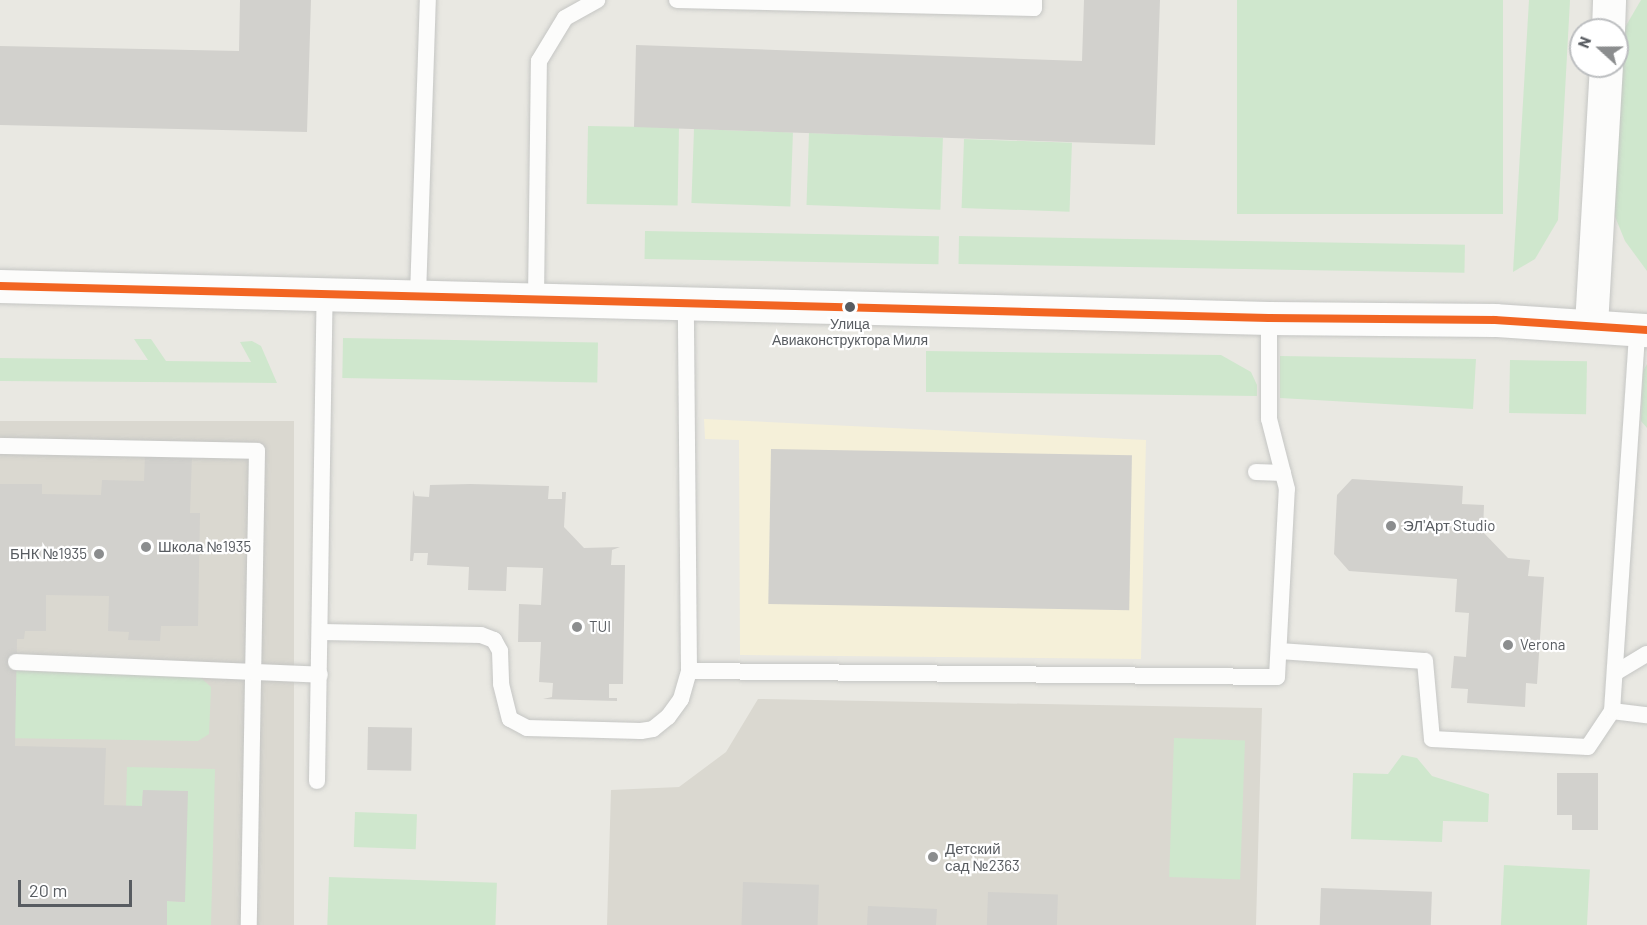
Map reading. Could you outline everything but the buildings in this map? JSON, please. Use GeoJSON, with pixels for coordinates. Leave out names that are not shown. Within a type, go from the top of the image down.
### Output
{"type":"FeatureCollection","features":[{"type":"Feature","properties":{"kind":"street"},"geometry":{"type":"LineString","coordinates":[[1609,18],[1610,0]]}},
{"type":"Feature","properties":{"kind":"street"},"geometry":{"type":"LineString","coordinates":[[1591,325],[1605,78]]}},
{"type":"Feature","properties":{"kind":"street"},"geometry":{"type":"LineString","coordinates":[[0,286],[1591,325],[1642,330]]}},
{"type":"Feature","properties":{"kind":"lane"},"geometry":{"type":"LineString","coordinates":[[418,296],[429,0]]}},
{"type":"Feature","properties":{"kind":"lane"},"geometry":{"type":"LineString","coordinates":[[536,300],[539,61],[565,18],[597,0]]}},
{"type":"Feature","properties":{"kind":"lane"},"geometry":{"type":"LineString","coordinates":[[677,0],[1034,8],[1034,0]]}},
{"type":"Feature","properties":{"kind":"lane"},"geometry":{"type":"LineString","coordinates":[[316,782],[322,632],[325,294]]}},
{"type":"Feature","properties":{"kind":"lane"},"geometry":{"type":"LineString","coordinates":[[322,632],[481,635],[494,640],[500,651],[501,684],[510,719],[527,728],[653,729],[668,717],[681,699],[689,671],[686,303]]}},
{"type":"Feature","properties":{"kind":"lane"},"geometry":{"type":"LineString","coordinates":[[689,671],[1277,677],[1287,489],[1269,419],[1269,318]]}},
{"type":"Feature","properties":{"kind":"lane"},"geometry":{"type":"LineString","coordinates":[[1279,651],[1425,661],[1432,739],[1588,747],[1612,711],[1642,330]]}},
{"type":"Feature","properties":{"kind":"lane"},"geometry":{"type":"LineString","coordinates":[[0,446],[257,451],[249,925]]}},
{"type":"Feature","properties":{"kind":"lane"},"geometry":{"type":"LineString","coordinates":[[1256,472],[1283,473]]}},
{"type":"Feature","properties":{"kind":"lane"},"geometry":{"type":"LineString","coordinates":[[1615,673],[1647,654]]}},
{"type":"Feature","properties":{"kind":"lane"},"geometry":{"type":"LineString","coordinates":[[16,662],[320,675]]}},
{"type":"Feature","properties":{"kind":"lane"},"geometry":{"type":"LineString","coordinates":[[1612,711],[1647,715]]}},
{"type":"Feature","properties":{"kind":"shaded area"},"geometry":{"type":"Polygon","coordinates":[[[704,419],[1146,440],[1141,659],[740,655],[739,440],[705,439],[704,419]]]}},
{"type":"Feature","properties":{"kind":"shaded area","name":"Школа №1935"},"geometry":{"type":"Polygon","coordinates":[[[0,421],[294,421],[294,925],[0,925],[0,421]]]}},
{"type":"Feature","properties":{"kind":"shaded area","name":"Детский сад №2363"},"geometry":{"type":"Polygon","coordinates":[[[758,699],[1262,708],[1256,925],[607,925],[611,790],[679,787],[726,752],[758,699]]]}},
{"type":"Feature","properties":{"kind":"green space"},"geometry":{"type":"Polygon","coordinates":[[[1237,0],[1503,0],[1503,214],[1237,214],[1237,0]]]}},
{"type":"Feature","properties":{"kind":"green space"},"geometry":{"type":"Polygon","coordinates":[[[1529,0],[1570,0],[1558,220],[1535,259],[1513,272],[1529,0]]]}},
{"type":"Feature","properties":{"kind":"green space"},"geometry":{"type":"Polygon","coordinates":[[[1641,0],[1647,0],[1647,271],[1625,241],[1614,214],[1621,78],[1629,78],[1629,20],[1641,0]]]}},
{"type":"Feature","properties":{"kind":"green space"},"geometry":{"type":"Polygon","coordinates":[[[588,126],[679,128],[678,206],[587,204],[588,126]]]}},
{"type":"Feature","properties":{"kind":"green space"},"geometry":{"type":"Polygon","coordinates":[[[694,129],[793,132],[790,206],[691,203],[694,129]]]}},
{"type":"Feature","properties":{"kind":"green space"},"geometry":{"type":"Polygon","coordinates":[[[809,133],[943,138],[940,210],[806,205],[809,133]]]}},
{"type":"Feature","properties":{"kind":"green space"},"geometry":{"type":"Polygon","coordinates":[[[964,139],[1072,143],[1070,212],[962,208],[964,139]]]}},
{"type":"Feature","properties":{"kind":"green space"},"geometry":{"type":"Polygon","coordinates":[[[645,231],[939,236],[938,264],[645,259],[645,231]]]}},
{"type":"Feature","properties":{"kind":"green space"},"geometry":{"type":"Polygon","coordinates":[[[959,236],[1465,245],[1464,273],[959,264],[959,236]]]}},
{"type":"Feature","properties":{"kind":"green space"},"geometry":{"type":"Polygon","coordinates":[[[343,338],[598,342],[597,382],[342,378],[343,338]]]}},
{"type":"Feature","properties":{"kind":"green space"},"geometry":{"type":"Polygon","coordinates":[[[134,339],[151,339],[166,361],[251,362],[240,342],[252,341],[261,346],[277,383],[0,381],[0,358],[148,360],[134,339]]]}},
{"type":"Feature","properties":{"kind":"green space"},"geometry":{"type":"Polygon","coordinates":[[[926,351],[1221,355],[1251,372],[1257,385],[1257,396],[926,392],[926,351]]]}},
{"type":"Feature","properties":{"kind":"green space"},"geometry":{"type":"Polygon","coordinates":[[[1280,356],[1476,359],[1473,409],[1280,398],[1280,356]]]}},
{"type":"Feature","properties":{"kind":"green space"},"geometry":{"type":"Polygon","coordinates":[[[1510,360],[1587,361],[1586,414],[1509,413],[1510,360]]]}},
{"type":"Feature","properties":{"kind":"green space"},"geometry":{"type":"Polygon","coordinates":[[[1647,364],[1647,428],[1641,421],[1643,371],[1647,364]]]}},
{"type":"Feature","properties":{"kind":"green space"},"geometry":{"type":"Polygon","coordinates":[[[0,670],[200,677],[211,687],[209,734],[198,741],[0,738],[0,670]]]}},
{"type":"Feature","properties":{"kind":"green space"},"geometry":{"type":"Polygon","coordinates":[[[1174,738],[1245,740],[1240,879],[1169,877],[1174,738]]]}},
{"type":"Feature","properties":{"kind":"green space"},"geometry":{"type":"Polygon","coordinates":[[[1402,755],[1417,758],[1432,776],[1489,794],[1488,822],[1443,821],[1442,842],[1351,839],[1353,773],[1388,774],[1402,755]]]}},
{"type":"Feature","properties":{"kind":"green space"},"geometry":{"type":"Polygon","coordinates":[[[127,767],[215,769],[211,925],[167,925],[167,901],[184,902],[143,790],[142,806],[126,806],[127,767]]]}},
{"type":"Feature","properties":{"kind":"green space"},"geometry":{"type":"Polygon","coordinates":[[[355,812],[417,814],[416,849],[354,847],[355,812]]]}},
{"type":"Feature","properties":{"kind":"green space"},"geometry":{"type":"Polygon","coordinates":[[[1504,865],[1590,870],[1587,925],[1501,925],[1504,865]]]}},
{"type":"Feature","properties":{"kind":"green space"},"geometry":{"type":"Polygon","coordinates":[[[329,877],[497,883],[495,925],[327,925],[329,877]]]}},
{"type":"Feature","properties":{"kind":"transit line"},"geometry":{"type":"LineString","coordinates":[[0,286],[1269,318],[1495,320],[1647,330]]}},
{"type":"Feature","properties":{"kind":"place","name":"Улица Авиаконструктора Миля"},"geometry":{"type":"Point","coordinates":[850,307]}},
{"type":"Feature","properties":{"kind":"place","name":"ЭЛ'Арт Studio"},"geometry":{"type":"Point","coordinates":[1391,526]}},
{"type":"Feature","properties":{"kind":"place","name":"Школа №1935"},"geometry":{"type":"Point","coordinates":[146,547]}},
{"type":"Feature","properties":{"kind":"place","name":"БНК №1935"},"geometry":{"type":"Point","coordinates":[99,554]}},
{"type":"Feature","properties":{"kind":"place","name":"TUI"},"geometry":{"type":"Point","coordinates":[577,627]}},
{"type":"Feature","properties":{"kind":"place","name":"Verona"},"geometry":{"type":"Point","coordinates":[1508,645]}},
{"type":"Feature","properties":{"kind":"place","name":"Детский сад №2363"},"geometry":{"type":"Point","coordinates":[933,857]}}]}
